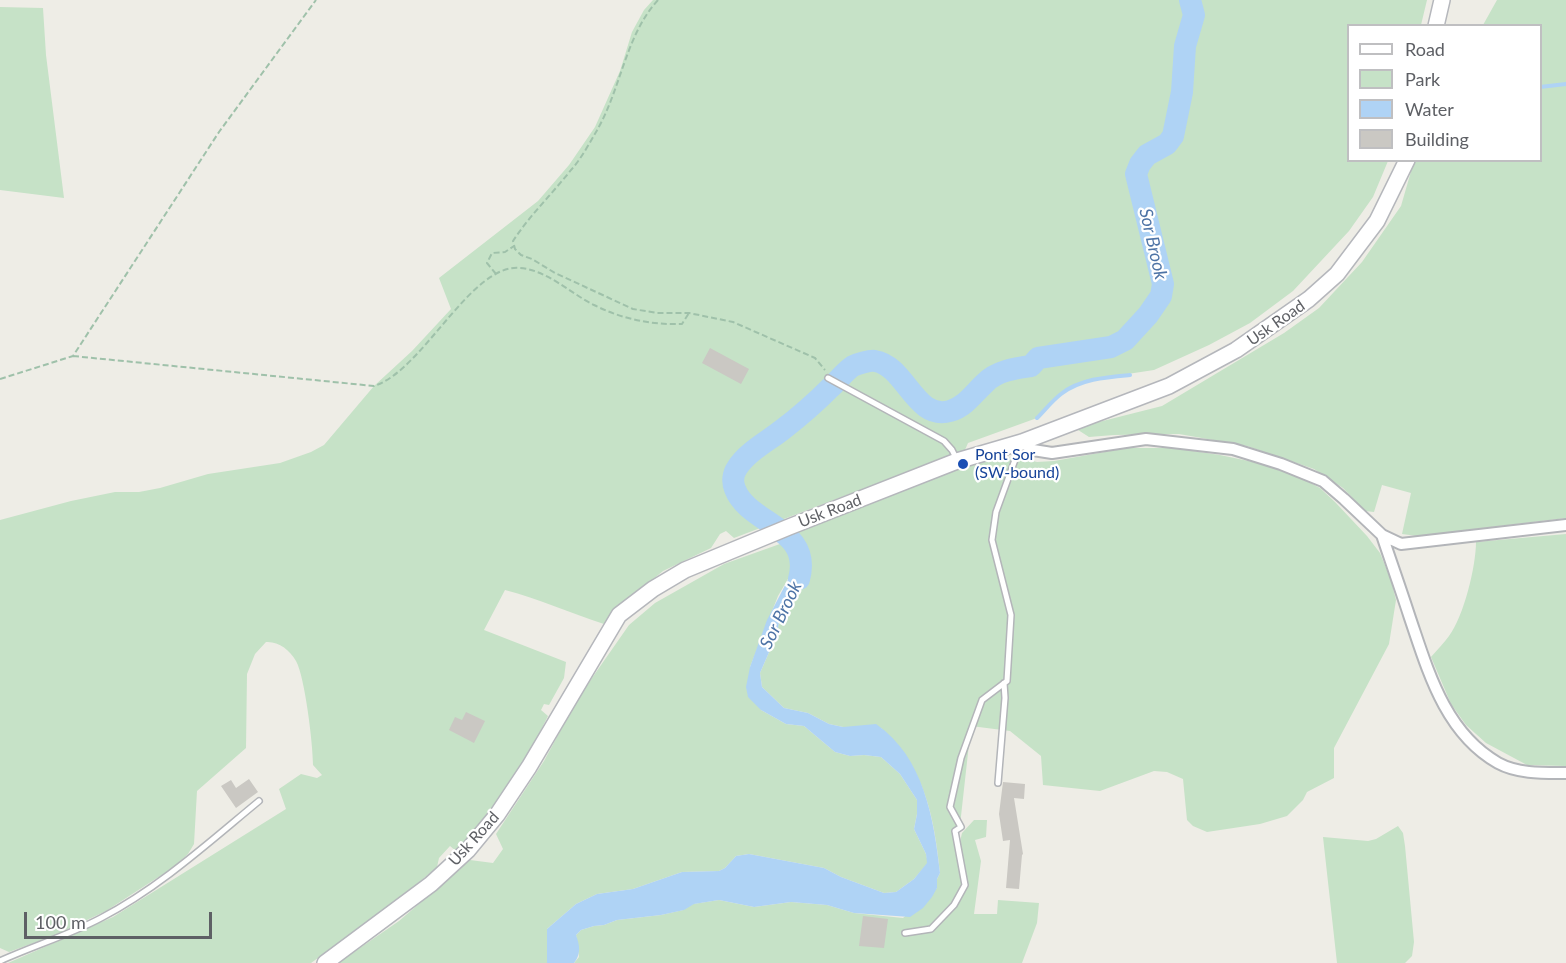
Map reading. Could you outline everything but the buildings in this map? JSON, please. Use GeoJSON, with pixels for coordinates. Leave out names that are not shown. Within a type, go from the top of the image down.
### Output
{"type":"FeatureCollection","features":[{"type":"Feature","properties":{"kind":"street"},"geometry":{"type":"LineString","coordinates":[[1436,24],[1442,0]]}},
{"type":"Feature","properties":{"kind":"street","name":"Usk Road"},"geometry":{"type":"LineString","coordinates":[[325,963],[413,898],[468,850],[497,815],[529,767],[619,615],[653,589],[685,570],[789,527],[957,462],[1022,442],[1169,386],[1236,350],[1310,299],[1337,274],[1377,221],[1406,162]]}},
{"type":"Feature","properties":{"kind":"street"},"geometry":{"type":"LineString","coordinates":[[1022,442],[1033,450],[1052,453],[1146,439],[1233,449],[1281,464],[1323,481],[1382,535],[1401,544],[1566,525]]}},
{"type":"Feature","properties":{"kind":"street"},"geometry":{"type":"LineString","coordinates":[[1382,535],[1429,674],[1441,702],[1457,727],[1499,764],[1523,771],[1566,773]]}},
{"type":"Feature","properties":{"kind":"lane"},"geometry":{"type":"LineString","coordinates":[[828,378],[944,441],[952,450],[957,462]]}},
{"type":"Feature","properties":{"kind":"lane"},"geometry":{"type":"LineString","coordinates":[[905,933],[931,929],[954,905],[965,885],[955,831],[961,827],[950,807],[953,788],[971,726],[982,700],[1007,681],[1011,615],[992,540],[996,512],[1022,442]]}},
{"type":"Feature","properties":{"kind":"lane"},"geometry":{"type":"LineString","coordinates":[[998,783],[1005,698],[1004,683]]}},
{"type":"Feature","properties":{"kind":"lane"},"geometry":{"type":"LineString","coordinates":[[0,961],[101,918],[148,890],[173,873],[259,801]]}},
{"type":"Feature","properties":{"kind":"path"},"geometry":{"type":"LineString","coordinates":[[73,356],[219,132],[316,0]]}},
{"type":"Feature","properties":{"kind":"path"},"geometry":{"type":"LineString","coordinates":[[658,0],[647,12],[636,32],[623,72],[598,129],[573,168],[519,232],[513,241],[514,246],[521,255],[633,309],[657,313],[689,313],[733,322],[815,358],[823,367],[828,378]]}},
{"type":"Feature","properties":{"kind":"path"},"geometry":{"type":"LineString","coordinates":[[496,274],[488,263],[489,256],[492,253],[505,252],[514,246]]}},
{"type":"Feature","properties":{"kind":"path"},"geometry":{"type":"LineString","coordinates":[[0,379],[73,356],[374,386],[385,382],[416,355],[471,292],[502,270],[519,267],[539,273],[594,305],[619,315],[657,325],[682,324],[689,313]]}},
{"type":"Feature","properties":{"kind":"green space"},"geometry":{"type":"Polygon","coordinates":[[[653,0],[1427,0],[1421,24],[1347,24],[1347,162],[1388,162],[1373,197],[1349,231],[1293,291],[1250,323],[1154,370],[1101,378],[1080,384],[1062,393],[1037,418],[968,443],[965,450],[734,538],[726,531],[720,534],[711,548],[663,571],[628,600],[604,624],[505,590],[484,630],[566,662],[564,678],[549,705],[544,704],[541,710],[548,716],[523,766],[476,830],[456,851],[450,846],[439,858],[437,867],[395,903],[311,963],[8,963],[113,917],[286,809],[279,789],[301,774],[317,778],[322,775],[313,765],[305,696],[296,661],[283,647],[266,642],[255,654],[247,674],[246,748],[197,791],[194,844],[188,854],[174,867],[106,911],[55,935],[9,952],[0,948],[0,520],[115,492],[139,492],[208,474],[280,463],[324,445],[374,386],[412,351],[451,309],[439,278],[538,201],[569,165],[595,127],[620,71],[632,32],[644,10],[653,0]]]}},
{"type":"Feature","properties":{"kind":"green space"},"geometry":{"type":"Polygon","coordinates":[[[1497,0],[1566,0],[1566,518],[1417,536],[1402,534],[1411,493],[1382,485],[1374,512],[1365,511],[1343,488],[1314,469],[1247,446],[1179,434],[1089,437],[1075,428],[1162,406],[1284,333],[1319,308],[1362,262],[1401,206],[1414,162],[1542,162],[1542,24],[1484,24],[1497,0]]]}},
{"type":"Feature","properties":{"kind":"green space"},"geometry":{"type":"Polygon","coordinates":[[[0,7],[43,8],[46,55],[64,198],[0,190],[0,7]]]}},
{"type":"Feature","properties":{"kind":"green space"},"geometry":{"type":"Polygon","coordinates":[[[1127,448],[1173,448],[1220,455],[1258,463],[1299,477],[1320,488],[1335,502],[1380,553],[1396,600],[1389,644],[1334,748],[1334,778],[1307,792],[1303,800],[1287,816],[1260,824],[1207,832],[1193,826],[1187,820],[1183,779],[1167,772],[1154,771],[1100,791],[1043,785],[1041,756],[1010,731],[971,726],[960,825],[955,832],[959,846],[962,833],[974,820],[987,820],[986,837],[975,840],[981,861],[974,914],[997,914],[998,900],[1039,903],[1037,923],[1022,963],[574,963],[579,957],[576,935],[581,930],[617,920],[683,910],[693,904],[719,900],[754,907],[791,902],[827,905],[854,913],[903,918],[937,888],[940,873],[925,794],[908,760],[896,743],[881,728],[843,727],[829,724],[808,713],[784,708],[762,687],[760,673],[777,634],[779,622],[809,575],[798,552],[792,572],[778,596],[750,667],[761,710],[786,724],[804,726],[835,752],[850,756],[881,757],[900,774],[917,800],[914,829],[928,863],[914,879],[896,892],[884,893],[824,868],[749,854],[736,856],[719,871],[682,872],[633,889],[597,894],[576,904],[547,929],[547,963],[338,963],[399,921],[470,860],[493,863],[503,849],[496,834],[544,761],[578,698],[629,625],[655,603],[724,564],[791,540],[788,536],[951,471],[985,460],[1016,457],[1037,462],[1054,461],[1127,448]]]}},
{"type":"Feature","properties":{"kind":"green space"},"geometry":{"type":"Polygon","coordinates":[[[1566,534],[1566,766],[1527,765],[1486,743],[1466,725],[1451,704],[1431,657],[1449,636],[1460,616],[1471,577],[1476,542],[1566,534]]]}},
{"type":"Feature","properties":{"kind":"green space"},"geometry":{"type":"Polygon","coordinates":[[[1398,826],[1403,833],[1405,846],[1414,942],[1412,956],[1405,963],[1337,963],[1323,837],[1368,841],[1398,826]]]}},
{"type":"Feature","properties":{"kind":"water"},"geometry":{"type":"Polygon","coordinates":[[[798,551],[809,575],[779,622],[777,634],[760,673],[762,687],[784,708],[808,713],[829,724],[843,727],[876,724],[905,754],[916,771],[924,791],[934,832],[940,873],[937,888],[932,897],[923,908],[910,917],[854,913],[827,905],[791,902],[754,907],[719,900],[694,904],[684,910],[617,920],[581,930],[576,935],[579,950],[574,963],[547,963],[547,929],[576,904],[597,894],[633,889],[682,872],[719,871],[736,856],[749,854],[824,868],[884,893],[896,892],[914,879],[927,863],[926,854],[914,829],[917,800],[900,774],[881,757],[850,756],[835,752],[804,726],[786,724],[761,710],[748,697],[746,687],[750,667],[767,620],[792,572],[798,551]]]}},
{"type":"Feature","properties":{"kind":"waterway","name":"Sor Brook"},"geometry":{"type":"LineString","coordinates":[[799,579],[801,562],[797,548],[788,537],[742,501],[734,486],[734,475],[746,457],[801,415],[850,368],[870,361],[886,365],[928,408],[938,412],[950,411],[965,403],[990,379],[1000,373],[1031,366],[1038,358],[1111,347],[1125,340],[1148,315],[1161,296],[1163,284],[1136,174],[1147,155],[1167,144],[1173,136],[1182,92],[1185,46],[1194,15],[1190,0]]}},
{"type":"Feature","properties":{"kind":"waterway"},"geometry":{"type":"LineString","coordinates":[[1542,87],[1566,84]]}},
{"type":"Feature","properties":{"kind":"waterway"},"geometry":{"type":"LineString","coordinates":[[1037,418],[1068,389],[1094,380],[1130,375]]}},
{"type":"Feature","properties":{"kind":"place","name":"Pont Sor (SW-bound)"},"geometry":{"type":"Point","coordinates":[963,464]}}]}
